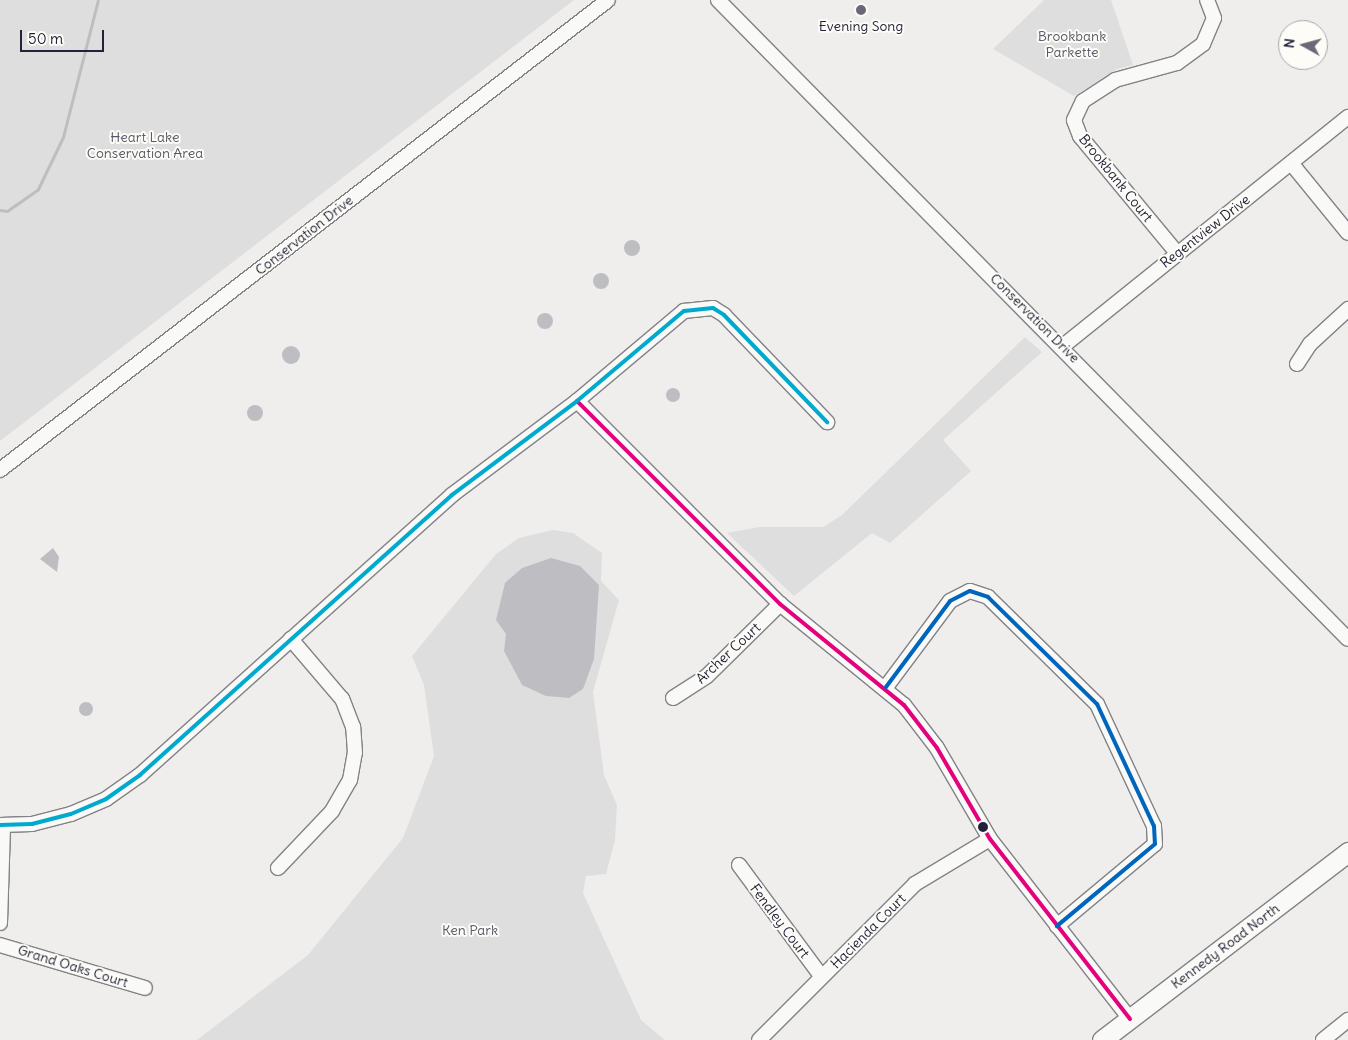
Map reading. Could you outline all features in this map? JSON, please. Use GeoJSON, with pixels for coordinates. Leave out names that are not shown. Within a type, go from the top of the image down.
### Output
{"type":"FeatureCollection","features":[{"type":"Feature","properties":{"kind":"main road","name":"Kennedy Road North"},"geometry":{"type":"LineString","coordinates":[[1102,1040],[1348,852]]}},
{"type":"Feature","properties":{"kind":"street","name":"Conservation Drive"},"geometry":{"type":"LineString","coordinates":[[0,470],[608,0]]}},
{"type":"Feature","properties":{"kind":"street","name":"Conservation Drive"},"geometry":{"type":"LineString","coordinates":[[718,0],[1063,346],[1348,638]]}},
{"type":"Feature","properties":{"kind":"street","name":"Brookbank Court"},"geometry":{"type":"LineString","coordinates":[[1176,253],[1080,136],[1074,120],[1084,101],[1115,80],[1177,62],[1204,44],[1214,18],[1207,0]]}},
{"type":"Feature","properties":{"kind":"street","name":"Regentview Drive"},"geometry":{"type":"LineString","coordinates":[[1063,346],[1176,253],[1348,117]]}},
{"type":"Feature","properties":{"kind":"street"},"geometry":{"type":"LineString","coordinates":[[1291,163],[1348,233]]}},
{"type":"Feature","properties":{"kind":"street"},"geometry":{"type":"LineString","coordinates":[[0,923],[2,825],[52,820],[106,799],[140,774],[452,495],[577,401],[684,311],[714,308],[828,422]]}},
{"type":"Feature","properties":{"kind":"street"},"geometry":{"type":"LineString","coordinates":[[1297,364],[1310,344],[1348,309]]}},
{"type":"Feature","properties":{"kind":"street"},"geometry":{"type":"LineString","coordinates":[[577,401],[780,604],[886,687],[937,748],[990,839],[1130,1019]]}},
{"type":"Feature","properties":{"kind":"street"},"geometry":{"type":"LineString","coordinates":[[886,687],[950,600],[970,591],[988,597],[1097,704],[1154,826],[1154,844],[1057,926]]}},
{"type":"Feature","properties":{"kind":"street","name":"Archer Court"},"geometry":{"type":"LineString","coordinates":[[674,698],[707,676],[780,604]]}},
{"type":"Feature","properties":{"kind":"street"},"geometry":{"type":"LineString","coordinates":[[278,868],[332,811],[350,780],[355,753],[353,728],[342,699],[291,639]]}},
{"type":"Feature","properties":{"kind":"street","name":"Hacienda Court"},"geometry":{"type":"LineString","coordinates":[[765,1038],[914,884],[990,839]]}},
{"type":"Feature","properties":{"kind":"street","name":"Fendley Court"},"geometry":{"type":"LineString","coordinates":[[739,865],[822,977]]}},
{"type":"Feature","properties":{"kind":"street","name":"Grand Oaks Court"},"geometry":{"type":"LineString","coordinates":[[0,944],[145,988]]}},
{"type":"Feature","properties":{"kind":"street"},"geometry":{"type":"LineString","coordinates":[[1322,1040],[1348,1020]]}},
{"type":"Feature","properties":{"kind":"shaded area","name":"Heart Lake Conservation Area"},"geometry":{"type":"Polygon","coordinates":[[[0,0],[574,0],[0,441],[0,0]]]}},
{"type":"Feature","properties":{"kind":"shaded area","name":"Brookbank Parkette"},"geometry":{"type":"Polygon","coordinates":[[[1044,0],[1111,0],[1133,65],[1117,69],[1074,96],[993,49],[1044,0]]]}},
{"type":"Feature","properties":{"kind":"shaded area"},"geometry":{"type":"Polygon","coordinates":[[[629,240],[635,240],[640,245],[638,254],[629,256],[624,251],[624,245],[629,240]]]}},
{"type":"Feature","properties":{"kind":"shaded area"},"geometry":{"type":"Polygon","coordinates":[[[601,273],[609,281],[601,289],[593,281],[601,273]]]}},
{"type":"Feature","properties":{"kind":"shaded area"},"geometry":{"type":"Polygon","coordinates":[[[545,313],[553,321],[545,329],[537,321],[545,313]]]}},
{"type":"Feature","properties":{"kind":"shaded area"},"geometry":{"type":"Polygon","coordinates":[[[1025,337],[1042,352],[943,440],[971,471],[890,543],[872,533],[794,596],[727,533],[759,527],[823,527],[842,515],[1025,337]]]}},
{"type":"Feature","properties":{"kind":"shaded area"},"geometry":{"type":"Polygon","coordinates":[[[291,346],[297,349],[300,355],[297,361],[291,364],[285,361],[282,355],[285,349],[291,346]]]}},
{"type":"Feature","properties":{"kind":"shaded area"},"geometry":{"type":"Polygon","coordinates":[[[670,388],[676,388],[680,395],[676,402],[670,402],[666,398],[666,392],[670,388]]]}},
{"type":"Feature","properties":{"kind":"shaded area"},"geometry":{"type":"Polygon","coordinates":[[[255,405],[263,413],[255,421],[247,413],[255,405]]]}},
{"type":"Feature","properties":{"kind":"shaded area","name":"Ken Park"},"geometry":{"type":"Polygon","coordinates":[[[553,530],[573,533],[602,553],[601,581],[619,600],[593,692],[604,775],[617,805],[615,840],[606,874],[586,876],[583,893],[641,1020],[665,1040],[197,1040],[308,955],[403,838],[434,756],[424,685],[412,656],[496,554],[519,538],[553,530]]]}},
{"type":"Feature","properties":{"kind":"shaded area"},"geometry":{"type":"Polygon","coordinates":[[[53,548],[59,557],[57,572],[40,559],[53,548]]]}},
{"type":"Feature","properties":{"kind":"shaded area"},"geometry":{"type":"Polygon","coordinates":[[[551,558],[580,566],[599,585],[594,659],[583,689],[569,698],[546,696],[522,685],[504,651],[506,634],[496,620],[505,583],[522,568],[551,558]]]}},
{"type":"Feature","properties":{"kind":"shaded area"},"geometry":{"type":"Polygon","coordinates":[[[83,702],[89,702],[93,709],[89,716],[83,716],[79,712],[79,706],[83,702]]]}},
{"type":"Feature","properties":{"kind":"waterway"},"geometry":{"type":"LineString","coordinates":[[0,210],[7,211],[38,189],[63,137],[98,0]]}},
{"type":"Feature","properties":{"kind":"transit line"},"geometry":{"type":"LineString","coordinates":[[0,825],[32,824],[71,814],[106,799],[140,775],[452,495],[577,401],[684,311],[713,308],[724,315],[827,422]]}},
{"type":"Feature","properties":{"kind":"transit line"},"geometry":{"type":"LineString","coordinates":[[577,401],[780,604],[904,705],[937,748],[990,839],[1130,1019]]}},
{"type":"Feature","properties":{"kind":"transit line"},"geometry":{"type":"LineString","coordinates":[[886,687],[950,601],[970,591],[988,597],[1097,704],[1154,826],[1155,844],[1057,926]]}},
{"type":"Feature","properties":{"kind":"place","name":"Evening Song"},"geometry":{"type":"Point","coordinates":[861,10]}}]}
